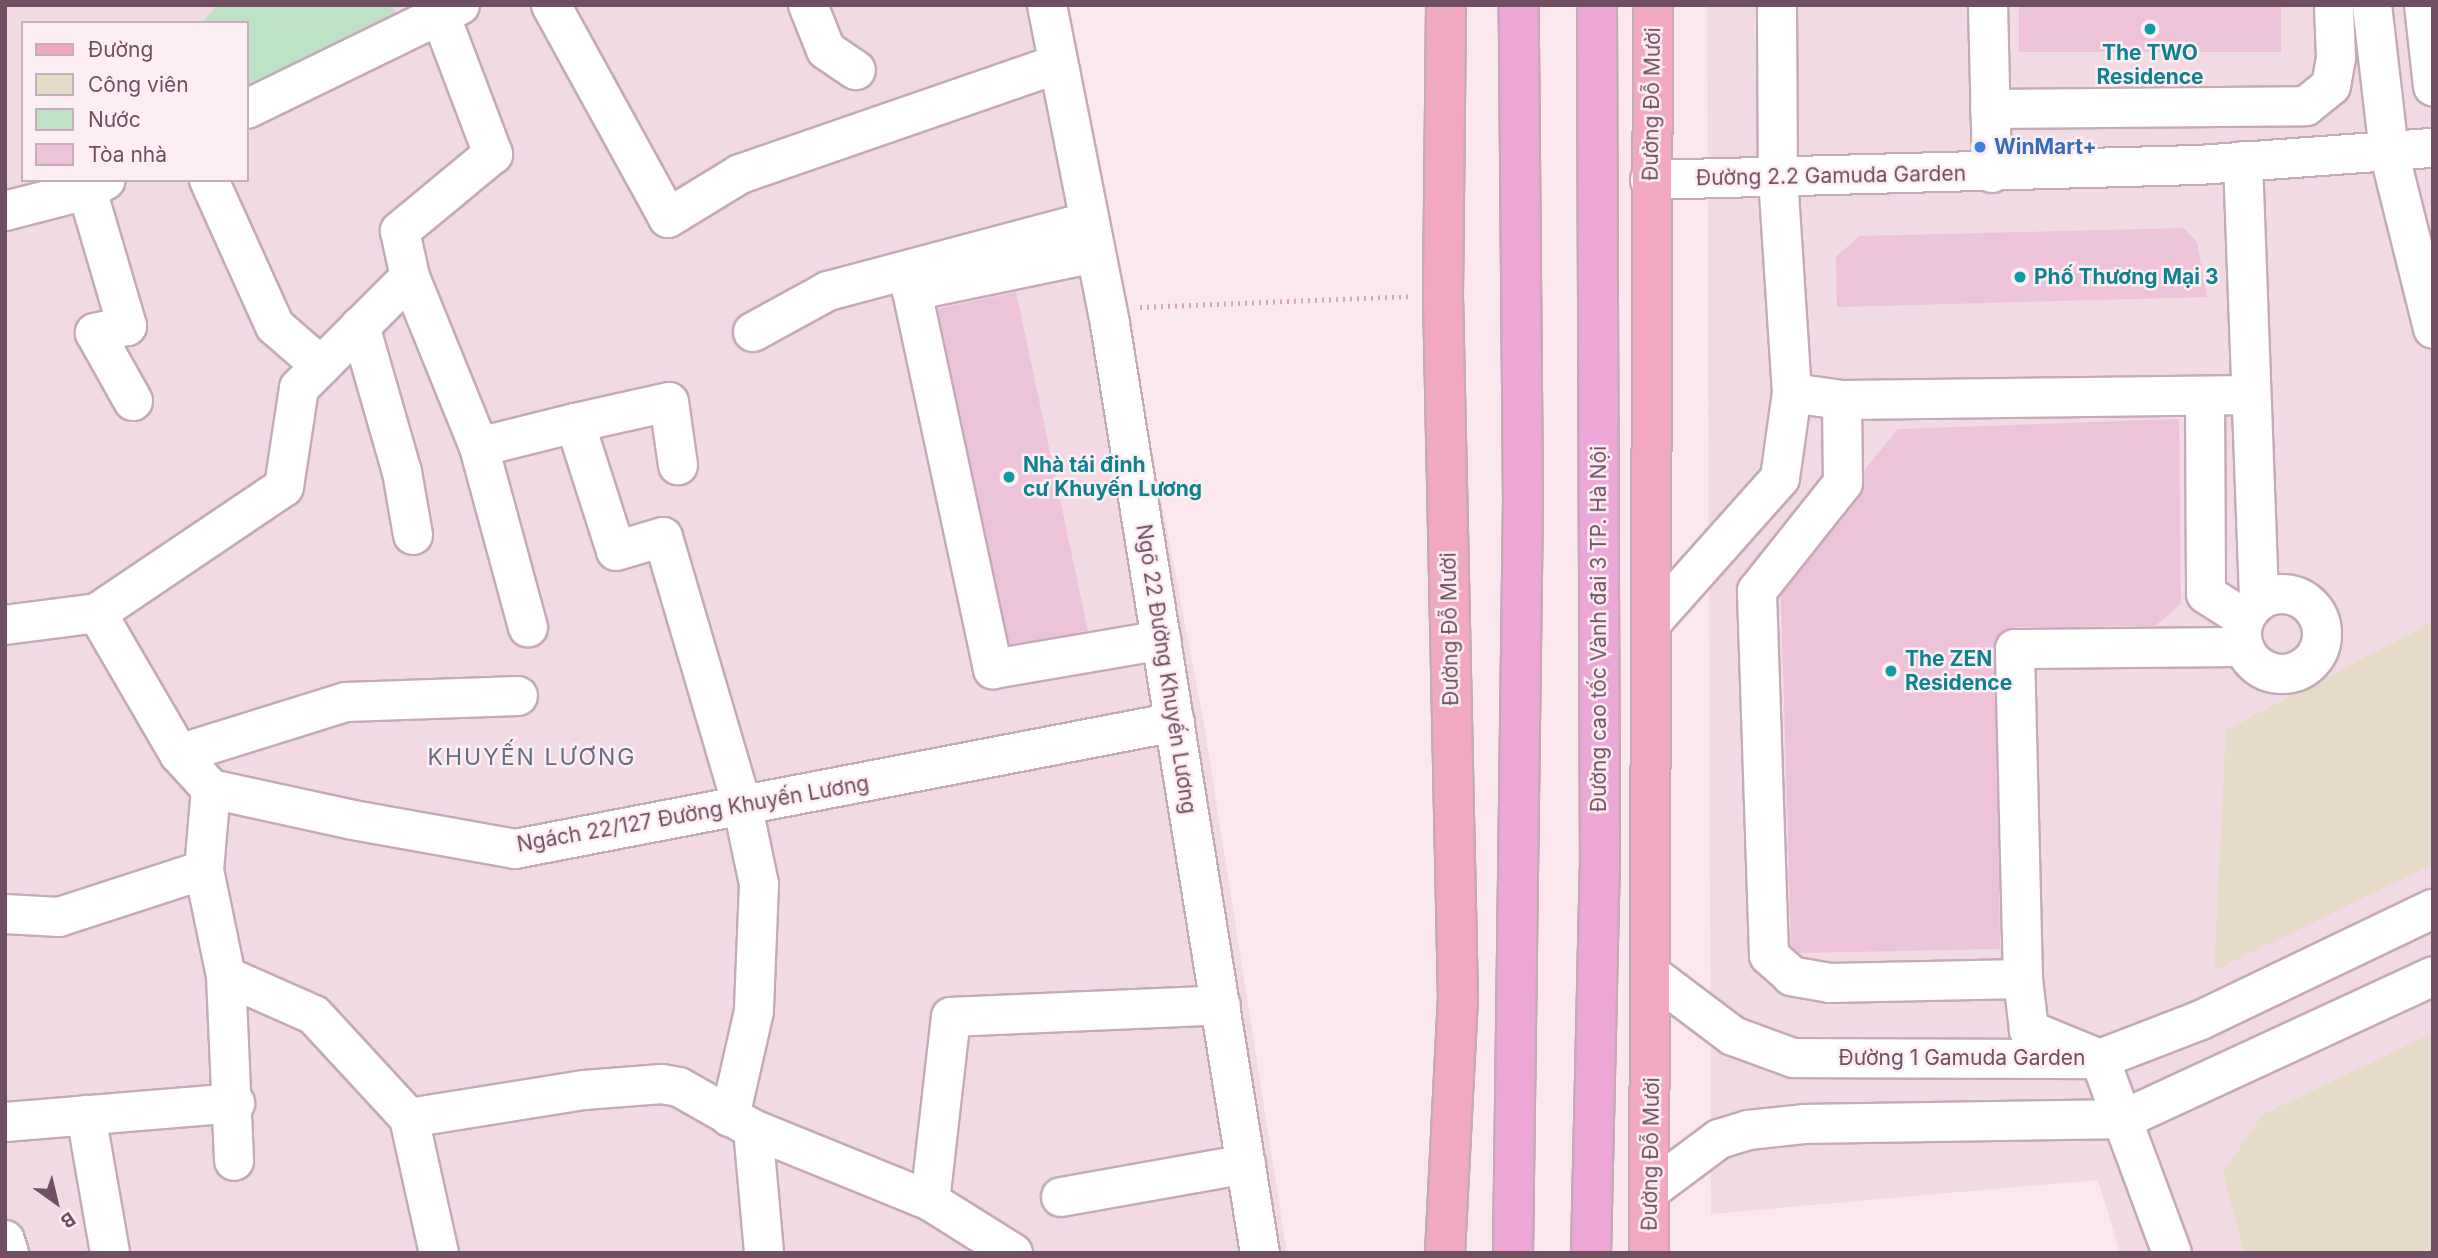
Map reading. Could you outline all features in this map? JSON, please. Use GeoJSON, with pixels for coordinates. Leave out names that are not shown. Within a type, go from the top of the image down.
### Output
{"type":"FeatureCollection","features":[{"type":"Feature","properties":{"kind":"highway"},"geometry":{"type":"LineString","coordinates":[[1513,1253],[1523,502],[1519,5]]}},
{"type":"Feature","properties":{"kind":"highway","name":"Đường cao tốc Vành đai 3 TP. Hà Nội"},"geometry":{"type":"LineString","coordinates":[[1591,1253],[1600,869],[1597,5]]}},
{"type":"Feature","properties":{"kind":"main road","name":"Đường Đỗ Mười"},"geometry":{"type":"LineString","coordinates":[[1445,1253],[1458,1000],[1443,295],[1446,5]]}},
{"type":"Feature","properties":{"kind":"main road","name":"Đường Đỗ Mười"},"geometry":{"type":"LineString","coordinates":[[1649,1253],[1653,975],[1650,180],[1653,5]]}},
{"type":"Feature","properties":{"kind":"street"},"geometry":{"type":"LineString","coordinates":[[551,5],[668,218],[740,174],[1058,64]]}},
{"type":"Feature","properties":{"kind":"street"},"geometry":{"type":"LineString","coordinates":[[808,5],[827,50],[856,70]]}},
{"type":"Feature","properties":{"kind":"street","name":"Ngõ 22 Đường Khuyến Lương"},"geometry":{"type":"LineString","coordinates":[[1047,5],[1107,308],[1260,1253]]}},
{"type":"Feature","properties":{"kind":"street"},"geometry":{"type":"LineString","coordinates":[[1651,623],[1780,478],[1792,393],[1778,177],[1777,5]]}},
{"type":"Feature","properties":{"kind":"street"},"geometry":{"type":"LineString","coordinates":[[1988,5],[1992,173]]}},
{"type":"Feature","properties":{"kind":"street"},"geometry":{"type":"LineString","coordinates":[[2424,5],[2433,87]]}},
{"type":"Feature","properties":{"kind":"street"},"geometry":{"type":"LineString","coordinates":[[1990,109],[2306,106],[2331,86],[2336,58],[2334,14],[2372,6],[2389,152],[2433,329]]}},
{"type":"Feature","properties":{"kind":"street"},"geometry":{"type":"LineString","coordinates":[[248,107],[430,14],[493,154],[400,231],[410,276],[480,447],[528,627]]}},
{"type":"Feature","properties":{"kind":"street"},"geometry":{"type":"LineString","coordinates":[[2195,107],[2199,166]]}},
{"type":"Feature","properties":{"kind":"street","name":"Đường 2.2 Gamuda Garden"},"geometry":{"type":"LineString","coordinates":[[1650,180],[2199,166],[2433,148]]}},
{"type":"Feature","properties":{"kind":"street"},"geometry":{"type":"LineString","coordinates":[[2243,161],[2251,395],[2249,622]]}},
{"type":"Feature","properties":{"kind":"street"},"geometry":{"type":"LineString","coordinates":[[210,182],[275,326],[321,366]]}},
{"type":"Feature","properties":{"kind":"street"},"geometry":{"type":"LineString","coordinates":[[5,211],[97,185],[127,326],[95,333],[133,401]]}},
{"type":"Feature","properties":{"kind":"street"},"geometry":{"type":"LineString","coordinates":[[753,332],[828,291],[1091,238]]}},
{"type":"Feature","properties":{"kind":"street"},"geometry":{"type":"LineString","coordinates":[[1091,238],[912,291],[993,669],[1162,640]]}},
{"type":"Feature","properties":{"kind":"street"},"geometry":{"type":"LineString","coordinates":[[5,625],[97,613],[284,487],[299,388],[410,276]]}},
{"type":"Feature","properties":{"kind":"street"},"geometry":{"type":"LineString","coordinates":[[360,326],[402,472],[413,535]]}},
{"type":"Feature","properties":{"kind":"street"},"geometry":{"type":"LineString","coordinates":[[1792,393],[1842,400],[2251,395]]}},
{"type":"Feature","properties":{"kind":"street"},"geometry":{"type":"LineString","coordinates":[[2205,396],[2206,594],[2249,622]]}},
{"type":"Feature","properties":{"kind":"street"},"geometry":{"type":"LineString","coordinates":[[1842,400],[1843,482],[1757,591],[1769,955],[1792,976],[1830,983],[2023,979]]}},
{"type":"Feature","properties":{"kind":"street"},"geometry":{"type":"LineString","coordinates":[[480,447],[669,402],[678,465]]}},
{"type":"Feature","properties":{"kind":"street"},"geometry":{"type":"LineString","coordinates":[[575,423],[616,551],[663,537],[743,808],[759,884],[760,948],[741,1123],[764,1253]]}},
{"type":"Feature","properties":{"kind":"street"},"geometry":{"type":"LineString","coordinates":[[97,613],[179,754],[211,789],[204,870],[226,976],[234,1103],[234,1161]]}},
{"type":"Feature","properties":{"kind":"street"},"geometry":{"type":"LineString","coordinates":[[2172,1253],[2100,1059],[2029,1030],[2023,979],[2015,649],[2249,622]]}},
{"type":"Feature","properties":{"kind":"street"},"geometry":{"type":"LineString","coordinates":[[179,754],[346,702],[518,696]]}},
{"type":"Feature","properties":{"kind":"street","name":"Ngách 22/127 Đường Khuyến Lương"},"geometry":{"type":"LineString","coordinates":[[211,789],[353,820],[515,849],[743,808],[1175,722]]}},
{"type":"Feature","properties":{"kind":"street"},"geometry":{"type":"LineString","coordinates":[[5,914],[59,916],[204,870]]}},
{"type":"Feature","properties":{"kind":"street","name":"Đường 1 Gamuda Garden"},"geometry":{"type":"LineString","coordinates":[[1653,975],[1733,1036],[1793,1058],[2100,1059],[2201,1020],[2433,909]]}},
{"type":"Feature","properties":{"kind":"street"},"geometry":{"type":"LineString","coordinates":[[226,976],[314,1015],[409,1118],[439,1253]]}},
{"type":"Feature","properties":{"kind":"street"},"geometry":{"type":"LineString","coordinates":[[1652,1189],[1719,1139],[1748,1130],[1804,1124],[2124,1119],[2433,976]]}},
{"type":"Feature","properties":{"kind":"street"},"geometry":{"type":"LineString","coordinates":[[930,1201],[951,1017],[1221,1005]]}},
{"type":"Feature","properties":{"kind":"street"},"geometry":{"type":"LineString","coordinates":[[409,1118],[584,1090],[663,1084],[679,1087],[741,1123],[930,1201],[1013,1253]]}},
{"type":"Feature","properties":{"kind":"street"},"geometry":{"type":"LineString","coordinates":[[5,1122],[234,1103]]}},
{"type":"Feature","properties":{"kind":"street"},"geometry":{"type":"LineString","coordinates":[[86,1115],[110,1252]]}},
{"type":"Feature","properties":{"kind":"street"},"geometry":{"type":"LineString","coordinates":[[1061,1197],[1246,1164]]}},
{"type":"Feature","properties":{"kind":"street"},"geometry":{"type":"LineString","coordinates":[[5,1240],[9,1253]]}},
{"type":"Feature","properties":{"kind":"path"},"geometry":{"type":"LineString","coordinates":[[1107,308],[1443,295]]}},
{"type":"Feature","properties":{"kind":"shaded area"},"geometry":{"type":"Polygon","coordinates":[[[5,5],[1067,5],[1204,724],[1287,1253],[5,1253],[5,5]]]}},
{"type":"Feature","properties":{"kind":"shaded area"},"geometry":{"type":"Polygon","coordinates":[[[1707,5],[2433,5],[2433,1253],[2120,1253],[2098,1180],[1711,1214],[1707,5]]]}},
{"type":"Feature","properties":{"kind":"green space"},"geometry":{"type":"Polygon","coordinates":[[[2433,622],[2433,864],[2214,971],[2226,730],[2433,622]]]}},
{"type":"Feature","properties":{"kind":"green space"},"geometry":{"type":"Polygon","coordinates":[[[2433,1033],[2433,1253],[2244,1253],[2223,1173],[2262,1115],[2433,1033]]]}},
{"type":"Feature","properties":{"kind":"water"},"geometry":{"type":"Polygon","coordinates":[[[218,5],[392,5],[398,20],[248,100],[248,21],[203,21],[218,5]]]}},
{"type":"Feature","properties":{"kind":"building","name":"The TWO Residence"},"geometry":{"type":"Polygon","coordinates":[[[2019,5],[2281,5],[2281,52],[2019,52],[2019,5]]]}},
{"type":"Feature","properties":{"kind":"building","name":"Phố Thương Mại 3"},"geometry":{"type":"Polygon","coordinates":[[[2184,228],[2197,242],[2207,297],[1837,307],[1836,257],[1859,236],[2184,228]]]}},
{"type":"Feature","properties":{"kind":"building","name":"Nhà tái định cư Khuyến Lương"},"geometry":{"type":"Polygon","coordinates":[[[1016,292],[1088,630],[1010,647],[938,309],[1016,292]]]}},
{"type":"Feature","properties":{"kind":"building","name":"The ZEN Residence"},"geometry":{"type":"Polygon","coordinates":[[[2179,419],[2181,604],[2155,626],[2015,627],[1996,639],[2000,949],[1799,953],[1791,945],[1781,595],[1860,497],[1865,469],[1898,429],[2179,419]]]}},
{"type":"Feature","properties":{"kind":"place","name":"The TWO Residence"},"geometry":{"type":"Point","coordinates":[2150,29]}},
{"type":"Feature","properties":{"kind":"place","name":"WinMart+"},"geometry":{"type":"Point","coordinates":[1980,147]}},
{"type":"Feature","properties":{"kind":"place","name":"Phố Thương Mại 3"},"geometry":{"type":"Point","coordinates":[2020,277]}},
{"type":"Feature","properties":{"kind":"place","name":"Nhà tái định cư Khuyến Lương"},"geometry":{"type":"Point","coordinates":[1009,477]}},
{"type":"Feature","properties":{"kind":"place","name":"The ZEN Residence"},"geometry":{"type":"Point","coordinates":[1891,671]}},
{"type":"Feature","properties":{"kind":"district","name":"KHUYẾN LƯƠNG"},"geometry":{"type":"Point","coordinates":[532,757]}}]}
